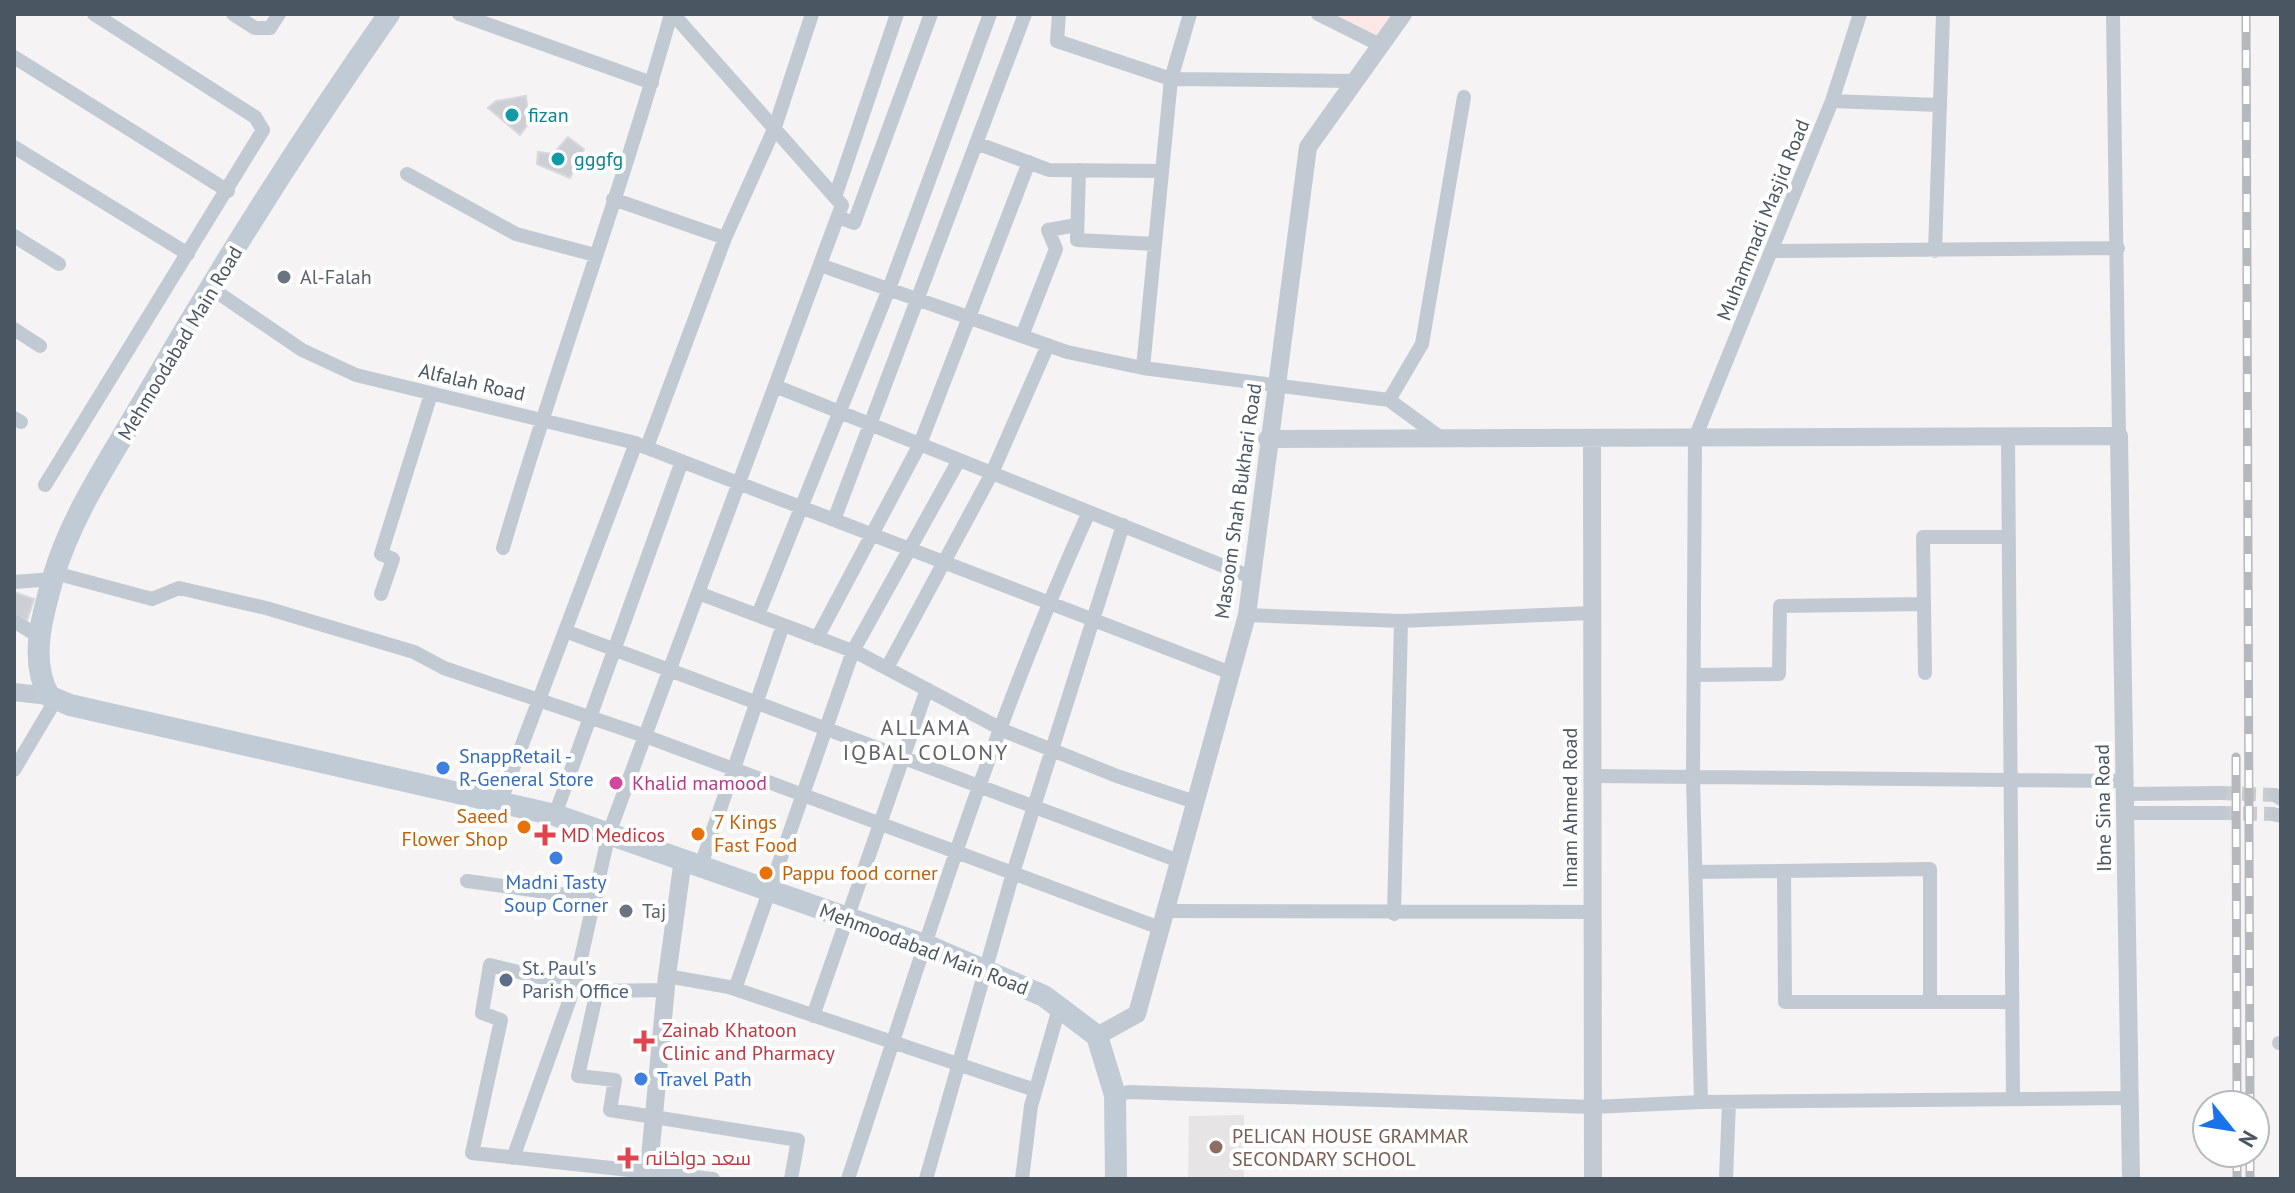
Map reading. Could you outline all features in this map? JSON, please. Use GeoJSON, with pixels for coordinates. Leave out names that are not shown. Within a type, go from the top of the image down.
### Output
{"type":"FeatureCollection","features":[{"type":"Feature","properties":{"kind":"main road","name":"Mehmoodabad Main Road"},"geometry":{"type":"LineString","coordinates":[[389,14],[341,83],[211,288],[89,495],[54,576],[41,638],[38,672],[52,699],[555,815],[926,946],[1060,1005],[1097,1036]]}},
{"type":"Feature","properties":{"kind":"main road"},"geometry":{"type":"LineString","coordinates":[[1097,1036],[1115,1095],[1116,1179]]}},
{"type":"Feature","properties":{"kind":"street"},"geometry":{"type":"LineString","coordinates":[[45,485],[260,136],[261,122],[94,14]]}},
{"type":"Feature","properties":{"kind":"street"},"geometry":{"type":"LineString","coordinates":[[233,14],[262,30],[270,28],[279,14]]}},
{"type":"Feature","properties":{"kind":"street"},"geometry":{"type":"LineString","coordinates":[[459,14],[652,83]]}},
{"type":"Feature","properties":{"kind":"street"},"geometry":{"type":"LineString","coordinates":[[503,548],[540,418],[652,83],[672,14]]}},
{"type":"Feature","properties":{"kind":"street"},"geometry":{"type":"LineString","coordinates":[[513,1158],[575,985],[609,833],[842,205],[672,14]]}},
{"type":"Feature","properties":{"kind":"street"},"geometry":{"type":"LineString","coordinates":[[500,803],[565,631],[725,238],[775,127],[812,14]]}},
{"type":"Feature","properties":{"kind":"street"},"geometry":{"type":"LineString","coordinates":[[835,197],[897,14]]}},
{"type":"Feature","properties":{"kind":"street"},"geometry":{"type":"LineString","coordinates":[[838,217],[854,223],[931,14]]}},
{"type":"Feature","properties":{"kind":"street"},"geometry":{"type":"LineString","coordinates":[[758,615],[889,289],[990,14]]}},
{"type":"Feature","properties":{"kind":"street"},"geometry":{"type":"LineString","coordinates":[[834,520],[1025,14]]}},
{"type":"Feature","properties":{"kind":"street"},"geometry":{"type":"LineString","coordinates":[[1059,14],[1057,41],[1171,79],[1355,81]]}},
{"type":"Feature","properties":{"kind":"street"},"geometry":{"type":"LineString","coordinates":[[1143,368],[1171,79],[1190,14]]}},
{"type":"Feature","properties":{"kind":"street"},"geometry":{"type":"LineString","coordinates":[[1318,14],[1380,45]]}},
{"type":"Feature","properties":{"kind":"street","name":"Masoom Shah Bukhari Road"},"geometry":{"type":"LineString","coordinates":[[1097,1036],[1137,1014],[1247,615],[1267,439],[1308,147],[1403,14]]}},
{"type":"Feature","properties":{"kind":"street","name":"Muhammadi Masjid Road"},"geometry":{"type":"LineString","coordinates":[[1695,438],[1832,101],[1860,14]]}},
{"type":"Feature","properties":{"kind":"street"},"geometry":{"type":"LineString","coordinates":[[1935,251],[1943,14]]}},
{"type":"Feature","properties":{"kind":"street"},"geometry":{"type":"LineString","coordinates":[[1267,439],[2119,436],[2113,14]]}},
{"type":"Feature","properties":{"kind":"street"},"geometry":{"type":"LineString","coordinates":[[14,57],[228,191]]}},
{"type":"Feature","properties":{"kind":"street"},"geometry":{"type":"LineString","coordinates":[[1389,400],[1422,344],[1464,97]]}},
{"type":"Feature","properties":{"kind":"street"},"geometry":{"type":"LineString","coordinates":[[1832,101],[1939,105]]}},
{"type":"Feature","properties":{"kind":"street"},"geometry":{"type":"LineString","coordinates":[[976,143],[1049,170],[1162,171]]}},
{"type":"Feature","properties":{"kind":"street"},"geometry":{"type":"LineString","coordinates":[[14,147],[188,254]]}},
{"type":"Feature","properties":{"kind":"street"},"geometry":{"type":"LineString","coordinates":[[817,638],[920,444],[1029,162]]}},
{"type":"Feature","properties":{"kind":"street"},"geometry":{"type":"LineString","coordinates":[[1079,170],[1077,240],[1155,244]]}},
{"type":"Feature","properties":{"kind":"street"},"geometry":{"type":"LineString","coordinates":[[407,174],[516,234],[595,255]]}},
{"type":"Feature","properties":{"kind":"street"},"geometry":{"type":"LineString","coordinates":[[613,199],[725,238]]}},
{"type":"Feature","properties":{"kind":"street"},"geometry":{"type":"LineString","coordinates":[[1022,336],[1056,249],[1048,230],[1077,225]]}},
{"type":"Feature","properties":{"kind":"street"},"geometry":{"type":"LineString","coordinates":[[14,236],[59,264]]}},
{"type":"Feature","properties":{"kind":"street"},"geometry":{"type":"LineString","coordinates":[[1773,251],[2118,248]]}},
{"type":"Feature","properties":{"kind":"street"},"geometry":{"type":"LineString","coordinates":[[820,265],[1048,345],[1143,368],[1389,400],[1441,438]]}},
{"type":"Feature","properties":{"kind":"street","name":"Alfalah Road"},"geometry":{"type":"LineString","coordinates":[[211,288],[302,350],[356,375],[641,445],[1231,673]]}},
{"type":"Feature","properties":{"kind":"street"},"geometry":{"type":"LineString","coordinates":[[14,329],[40,346]]}},
{"type":"Feature","properties":{"kind":"street"},"geometry":{"type":"LineString","coordinates":[[887,668],[992,473],[1048,345]]}},
{"type":"Feature","properties":{"kind":"street"},"geometry":{"type":"LineString","coordinates":[[775,386],[1251,577]]}},
{"type":"Feature","properties":{"kind":"street"},"geometry":{"type":"LineString","coordinates":[[381,594],[393,559],[381,554],[431,394]]}},
{"type":"Feature","properties":{"kind":"street"},"geometry":{"type":"LineString","coordinates":[[2008,436],[2008,780],[2013,1099]]}},
{"type":"Feature","properties":{"kind":"street","name":"Ibne Sina Road"},"geometry":{"type":"LineString","coordinates":[[2119,436],[2131,1179]]}},
{"type":"Feature","properties":{"kind":"street","name":"Imam Ahmed Road"},"geometry":{"type":"LineString","coordinates":[[1592,438],[1593,1179]]}},
{"type":"Feature","properties":{"kind":"street"},"geometry":{"type":"LineString","coordinates":[[1695,438],[1693,777],[1701,1102]]}},
{"type":"Feature","properties":{"kind":"street"},"geometry":{"type":"LineString","coordinates":[[735,989],[853,651],[959,460]]}},
{"type":"Feature","properties":{"kind":"street"},"geometry":{"type":"LineString","coordinates":[[555,815],[587,716],[682,461]]}},
{"type":"Feature","properties":{"kind":"street"},"geometry":{"type":"LineString","coordinates":[[848,1179],[1000,728],[1048,603],[1089,512]]}},
{"type":"Feature","properties":{"kind":"street"},"geometry":{"type":"LineString","coordinates":[[926,1179],[956,1064],[1013,873],[1123,525]]}},
{"type":"Feature","properties":{"kind":"street"},"geometry":{"type":"LineString","coordinates":[[1925,673],[1923,537],[2008,537]]}},
{"type":"Feature","properties":{"kind":"street"},"geometry":{"type":"LineString","coordinates":[[14,582],[54,576],[152,599],[179,588],[266,608],[414,652],[444,668],[645,736],[1013,873],[1163,920],[1592,912]]}},
{"type":"Feature","properties":{"kind":"street"},"geometry":{"type":"LineString","coordinates":[[698,593],[853,651],[1000,728],[1117,776],[1195,802]]}},
{"type":"Feature","properties":{"kind":"street"},"geometry":{"type":"LineString","coordinates":[[1694,675],[1779,674],[1780,606],[1924,604]]}},
{"type":"Feature","properties":{"kind":"street"},"geometry":{"type":"LineString","coordinates":[[1247,615],[1401,621],[1592,613]]}},
{"type":"Feature","properties":{"kind":"street"},"geometry":{"type":"LineString","coordinates":[[14,621],[41,638]]}},
{"type":"Feature","properties":{"kind":"street"},"geometry":{"type":"LineString","coordinates":[[1394,914],[1401,621]]}},
{"type":"Feature","properties":{"kind":"street"},"geometry":{"type":"LineString","coordinates":[[648,1175],[666,983],[692,862],[734,769],[783,625]]}},
{"type":"Feature","properties":{"kind":"street"},"geometry":{"type":"LineString","coordinates":[[565,631],[1179,861]]}},
{"type":"Feature","properties":{"kind":"street"},"geometry":{"type":"LineString","coordinates":[[813,1016],[927,689]]}},
{"type":"Feature","properties":{"kind":"street","name":"Mehmoodabad Main Road"},"geometry":{"type":"LineString","coordinates":[[14,692],[52,699]]}},
{"type":"Feature","properties":{"kind":"street"},"geometry":{"type":"LineString","coordinates":[[14,770],[52,699]]}},
{"type":"Feature","properties":{"kind":"street"},"geometry":{"type":"LineString","coordinates":[[1592,776],[2008,780],[2222,813]]}},
{"type":"Feature","properties":{"kind":"street"},"geometry":{"type":"LineString","coordinates":[[2125,796],[2221,793]]}},
{"type":"Feature","properties":{"kind":"street"},"geometry":{"type":"LineString","coordinates":[[1696,872],[1930,869],[1930,1002]]}},
{"type":"Feature","properties":{"kind":"street"},"geometry":{"type":"LineString","coordinates":[[1784,871],[1785,1002],[2011,1002]]}},
{"type":"Feature","properties":{"kind":"street"},"geometry":{"type":"LineString","coordinates":[[467,881],[596,899]]}},
{"type":"Feature","properties":{"kind":"street"},"geometry":{"type":"LineString","coordinates":[[713,1179],[648,1175],[472,1153],[501,1020],[482,1013],[490,965],[597,991],[666,983],[735,989],[1035,1090]]}},
{"type":"Feature","properties":{"kind":"street"},"geometry":{"type":"LineString","coordinates":[[597,991],[578,1076],[615,1080],[610,1110],[798,1140],[791,1179]]}},
{"type":"Feature","properties":{"kind":"street"},"geometry":{"type":"LineString","coordinates":[[1022,1179],[1035,1090],[1060,1005]]}},
{"type":"Feature","properties":{"kind":"street"},"geometry":{"type":"LineString","coordinates":[[1115,1095],[1129,1092],[1593,1107],[1701,1102],[2130,1098]]}},
{"type":"Feature","properties":{"kind":"street"},"geometry":{"type":"LineString","coordinates":[[1726,1179],[1729,1102]]}},
{"type":"Feature","properties":{"kind":"shaded area"},"geometry":{"type":"Polygon","coordinates":[[[1318,14],[1403,14],[1380,45],[1318,14]]]}},
{"type":"Feature","properties":{"kind":"shaded area","name":"PELICAN HOUSE GRAMMAR SECONDARY SCHOOL"},"geometry":{"type":"Polygon","coordinates":[[[1244,1115],[1244,1179],[1188,1179],[1189,1116],[1244,1115]]]}},
{"type":"Feature","properties":{"kind":"building","name":"fizan"},"geometry":{"type":"Polygon","coordinates":[[[526,96],[529,123],[520,135],[488,108],[496,101],[526,96]]]}},
{"type":"Feature","properties":{"kind":"building","name":"gggfg"},"geometry":{"type":"Polygon","coordinates":[[[568,137],[584,149],[570,178],[537,164],[538,152],[553,154],[568,137]]]}},
{"type":"Feature","properties":{"kind":"building"},"geometry":{"type":"Polygon","coordinates":[[[14,592],[34,599],[27,620],[14,614],[14,592]]]}},
{"type":"Feature","properties":{"kind":"tunnel"},"geometry":{"type":"LineString","coordinates":[[2221,793],[2275,795]]}},
{"type":"Feature","properties":{"kind":"tunnel"},"geometry":{"type":"LineString","coordinates":[[2222,813],[2273,814]]}},
{"type":"Feature","properties":{"kind":"railway"},"geometry":{"type":"LineString","coordinates":[[2246,14],[2250,1089]]}},
{"type":"Feature","properties":{"kind":"railway"},"geometry":{"type":"LineString","coordinates":[[2236,757],[2237,1089]]}},
{"type":"Feature","properties":{"kind":"railway"},"geometry":{"type":"LineString","coordinates":[[2237,1169],[2237,1179]]}},
{"type":"Feature","properties":{"kind":"railway"},"geometry":{"type":"LineString","coordinates":[[2250,1169],[2250,1179]]}},
{"type":"Feature","properties":{"kind":"place","name":"fizan"},"geometry":{"type":"Point","coordinates":[512,115]}},
{"type":"Feature","properties":{"kind":"place","name":"gggfg"},"geometry":{"type":"Point","coordinates":[558,159]}},
{"type":"Feature","properties":{"kind":"place","name":"Al-Falah"},"geometry":{"type":"Point","coordinates":[284,277]}},
{"type":"Feature","properties":{"kind":"place","name":"SnappRetail - R-General Store"},"geometry":{"type":"Point","coordinates":[443,768]}},
{"type":"Feature","properties":{"kind":"place","name":"Khalid mamood"},"geometry":{"type":"Point","coordinates":[616,783]}},
{"type":"Feature","properties":{"kind":"place","name":"Saeed Flower Shop"},"geometry":{"type":"Point","coordinates":[524,827]}},
{"type":"Feature","properties":{"kind":"place","name":"7 Kings Fast Food"},"geometry":{"type":"Point","coordinates":[698,834]}},
{"type":"Feature","properties":{"kind":"place","name":"MD Medicos"},"geometry":{"type":"Point","coordinates":[545,835]}},
{"type":"Feature","properties":{"kind":"place","name":"Madni Tasty Soup Corner"},"geometry":{"type":"Point","coordinates":[556,858]}},
{"type":"Feature","properties":{"kind":"place","name":"Pappu food corner"},"geometry":{"type":"Point","coordinates":[766,873]}},
{"type":"Feature","properties":{"kind":"place","name":"Taj"},"geometry":{"type":"Point","coordinates":[626,911]}},
{"type":"Feature","properties":{"kind":"place","name":"St. Paul's Parish Office"},"geometry":{"type":"Point","coordinates":[506,980]}},
{"type":"Feature","properties":{"kind":"place","name":"Zainab Khatoon Clinic and Pharmacy"},"geometry":{"type":"Point","coordinates":[644,1041]}},
{"type":"Feature","properties":{"kind":"place","name":"Travel Path"},"geometry":{"type":"Point","coordinates":[641,1079]}},
{"type":"Feature","properties":{"kind":"place","name":"PELICAN HOUSE GRAMMAR SECONDARY SCHOOL"},"geometry":{"type":"Point","coordinates":[1216,1147]}},
{"type":"Feature","properties":{"kind":"place","name":"سعد دواخانہ"},"geometry":{"type":"Point","coordinates":[628,1158]}},
{"type":"Feature","properties":{"kind":"district","name":"ALLAMA IQBAL COLONY"},"geometry":{"type":"Point","coordinates":[926,740]}}]}
